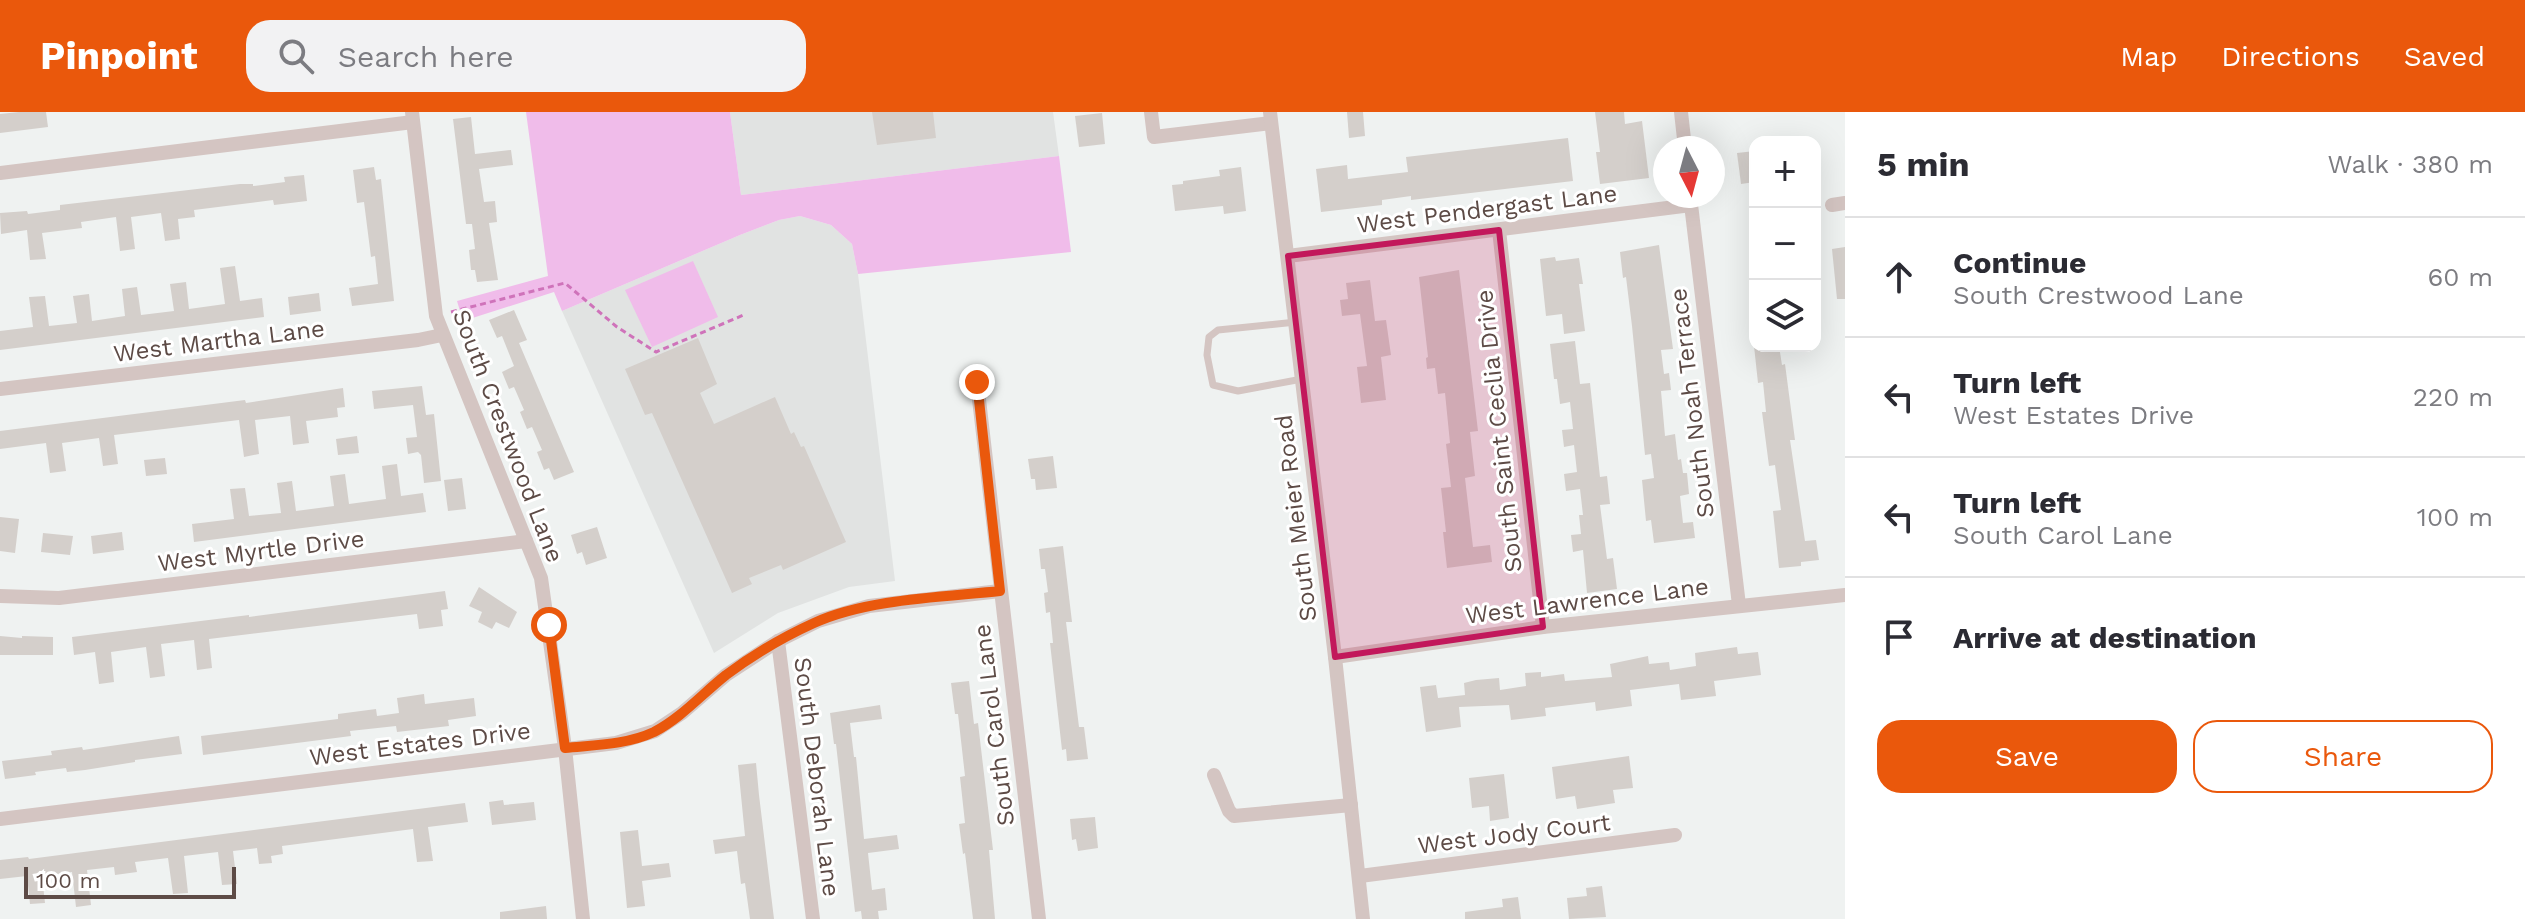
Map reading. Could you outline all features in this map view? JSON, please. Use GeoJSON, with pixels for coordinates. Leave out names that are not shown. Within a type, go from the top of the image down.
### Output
{"type":"FeatureCollection","features":[{"type":"Feature","properties":{"kind":"street"},"geometry":{"type":"LineString","coordinates":[[1151,112],[1154,137],[1271,118]]}},
{"type":"Feature","properties":{"kind":"street"},"geometry":{"type":"LineString","coordinates":[[1681,112],[1684,136]]}},
{"type":"Feature","properties":{"kind":"street"},"geometry":{"type":"LineString","coordinates":[[0,173],[413,117]]}},
{"type":"Feature","properties":{"kind":"street","name":"South Crestwood Lane"},"geometry":{"type":"LineString","coordinates":[[413,117],[436,316],[541,578],[565,748],[583,919]]}},
{"type":"Feature","properties":{"kind":"street","name":"South Meier Road"},"geometry":{"type":"LineString","coordinates":[[1271,118],[1363,919]]}},
{"type":"Feature","properties":{"kind":"street","name":"West Pendergast Lane"},"geometry":{"type":"LineString","coordinates":[[1288,256],[1499,230],[1653,206]]}},
{"type":"Feature","properties":{"kind":"street","name":"South Noah Terrace"},"geometry":{"type":"LineString","coordinates":[[1691,208],[1739,605]]}},
{"type":"Feature","properties":{"kind":"street","name":"South Saint Ceclia Drive"},"geometry":{"type":"LineString","coordinates":[[1499,230],[1543,627]]}},
{"type":"Feature","properties":{"kind":"street","name":"West Martha Lane"},"geometry":{"type":"LineString","coordinates":[[0,389],[442,335]]}},
{"type":"Feature","properties":{"kind":"street","name":"South Carol Lane"},"geometry":{"type":"LineString","coordinates":[[977,382],[1039,919]]}},
{"type":"Feature","properties":{"kind":"street","name":"West Myrtle Drive"},"geometry":{"type":"LineString","coordinates":[[0,596],[59,598],[526,541]]}},
{"type":"Feature","properties":{"kind":"street","name":"West Estates Drive"},"geometry":{"type":"LineString","coordinates":[[0,819],[616,743],[655,731],[682,713],[726,675],[778,641],[818,621],[869,606],[1000,591]]}},
{"type":"Feature","properties":{"kind":"street","name":"West Lawrence Lane"},"geometry":{"type":"LineString","coordinates":[[1335,657],[1543,627],[1845,595]]}},
{"type":"Feature","properties":{"kind":"street","name":"South Deborah Lane"},"geometry":{"type":"LineString","coordinates":[[778,641],[813,919]]}},
{"type":"Feature","properties":{"kind":"street"},"geometry":{"type":"LineString","coordinates":[[1214,775],[1234,816],[1351,805]]}},
{"type":"Feature","properties":{"kind":"street","name":"West Jody Court"},"geometry":{"type":"LineString","coordinates":[[1360,876],[1675,835]]}},
{"type":"Feature","properties":{"kind":"lane"},"geometry":{"type":"LineString","coordinates":[[1296,322],[1218,330],[1209,337],[1207,355],[1213,385],[1238,391],[1302,379]]}},
{"type":"Feature","properties":{"kind":"path"},"geometry":{"type":"LineString","coordinates":[[436,316],[565,283],[617,327],[656,352],[746,314]]}},
{"type":"Feature","properties":{"kind":"highlighted area"},"geometry":{"type":"Polygon","coordinates":[[[1499,230],[1543,627],[1335,657],[1288,256],[1499,230]]]}},
{"type":"Feature","properties":{"kind":"shaded area"},"geometry":{"type":"Polygon","coordinates":[[[526,112],[730,112],[741,195],[1059,156],[1071,252],[858,274],[852,244],[831,225],[800,216],[779,220],[740,235],[562,311],[554,292],[463,321],[457,301],[548,276],[526,112]]]}},
{"type":"Feature","properties":{"kind":"shaded area"},"geometry":{"type":"Polygon","coordinates":[[[730,112],[1053,112],[1059,156],[741,195],[730,112]]]}},
{"type":"Feature","properties":{"kind":"shaded area"},"geometry":{"type":"Polygon","coordinates":[[[800,216],[831,225],[852,244],[895,581],[849,587],[778,613],[714,653],[562,311],[740,235],[779,220],[800,216]]]}},
{"type":"Feature","properties":{"kind":"shaded area"},"geometry":{"type":"Polygon","coordinates":[[[693,261],[718,317],[652,347],[625,290],[693,261]]]}},
{"type":"Feature","properties":{"kind":"building"},"geometry":{"type":"Polygon","coordinates":[[[46,112],[48,127],[0,133],[0,114],[46,112]]]}},
{"type":"Feature","properties":{"kind":"building"},"geometry":{"type":"Polygon","coordinates":[[[872,112],[933,112],[936,138],[877,145],[872,112]]]}},
{"type":"Feature","properties":{"kind":"building"},"geometry":{"type":"Polygon","coordinates":[[[1347,112],[1363,112],[1365,136],[1349,138],[1347,112]]]}},
{"type":"Feature","properties":{"kind":"building"},"geometry":{"type":"Polygon","coordinates":[[[1595,112],[1624,112],[1625,124],[1642,121],[1649,178],[1600,184],[1595,112]]]}},
{"type":"Feature","properties":{"kind":"building"},"geometry":{"type":"Polygon","coordinates":[[[1102,113],[1105,144],[1079,147],[1075,116],[1102,113]]]}},
{"type":"Feature","properties":{"kind":"building"},"geometry":{"type":"Polygon","coordinates":[[[471,117],[475,154],[511,150],[513,165],[479,169],[484,202],[495,201],[497,222],[489,223],[498,280],[477,282],[475,270],[471,270],[469,250],[475,249],[472,224],[466,224],[453,119],[471,117]]]}},
{"type":"Feature","properties":{"kind":"building"},"geometry":{"type":"Polygon","coordinates":[[[1568,138],[1573,181],[1411,200],[1411,196],[1382,200],[1382,205],[1321,212],[1316,169],[1347,165],[1348,179],[1408,172],[1406,157],[1568,138]]]}},
{"type":"Feature","properties":{"kind":"building"},"geometry":{"type":"Polygon","coordinates":[[[1749,152],[1749,183],[1741,184],[1737,153],[1749,152]]]}},
{"type":"Feature","properties":{"kind":"building"},"geometry":{"type":"Polygon","coordinates":[[[374,167],[376,180],[381,179],[394,301],[352,306],[349,288],[378,284],[364,202],[357,203],[353,170],[374,167]]]}},
{"type":"Feature","properties":{"kind":"building"},"geometry":{"type":"Polygon","coordinates":[[[1241,167],[1246,211],[1224,214],[1223,206],[1175,211],[1172,185],[1220,176],[1219,170],[1241,167]]]}},
{"type":"Feature","properties":{"kind":"building"},"geometry":{"type":"Polygon","coordinates":[[[304,175],[307,201],[274,205],[273,200],[194,210],[195,217],[178,219],[180,239],[165,241],[161,213],[131,217],[135,249],[120,251],[116,217],[81,222],[82,228],[42,233],[46,259],[30,260],[27,230],[1,234],[0,213],[27,211],[28,214],[60,210],[60,205],[240,184],[253,186],[285,182],[284,177],[304,175]]]}},
{"type":"Feature","properties":{"kind":"building"},"geometry":{"type":"Polygon","coordinates":[[[1659,245],[1673,349],[1661,350],[1664,374],[1669,373],[1671,390],[1661,391],[1665,436],[1675,434],[1678,460],[1681,459],[1683,473],[1687,473],[1689,494],[1680,496],[1683,523],[1693,522],[1695,538],[1654,543],[1651,520],[1646,521],[1642,480],[1654,478],[1651,454],[1645,455],[1626,277],[1623,278],[1620,252],[1659,245]]]}},
{"type":"Feature","properties":{"kind":"building"},"geometry":{"type":"Polygon","coordinates":[[[1845,247],[1845,299],[1837,299],[1832,249],[1845,247]]]}},
{"type":"Feature","properties":{"kind":"building"},"geometry":{"type":"Polygon","coordinates":[[[1555,257],[1556,261],[1579,258],[1585,331],[1564,334],[1562,314],[1546,316],[1540,259],[1555,257]]]}},
{"type":"Feature","properties":{"kind":"building"},"geometry":{"type":"Polygon","coordinates":[[[235,266],[240,301],[262,298],[264,317],[0,350],[0,331],[33,327],[29,297],[45,296],[49,326],[77,323],[73,296],[89,294],[92,321],[125,316],[122,289],[137,287],[141,315],[174,311],[170,284],[186,282],[189,309],[225,304],[220,268],[235,266]]]}},
{"type":"Feature","properties":{"kind":"building"},"geometry":{"type":"Polygon","coordinates":[[[1459,270],[1478,431],[1470,432],[1475,476],[1465,478],[1473,547],[1490,545],[1492,562],[1447,568],[1441,488],[1451,487],[1446,444],[1450,443],[1445,393],[1438,394],[1435,368],[1427,369],[1419,277],[1459,270]]]}},
{"type":"Feature","properties":{"kind":"building"},"geometry":{"type":"Polygon","coordinates":[[[1370,280],[1375,321],[1386,320],[1391,355],[1381,357],[1386,400],[1361,403],[1357,367],[1367,366],[1360,314],[1342,316],[1340,300],[1348,299],[1346,283],[1370,280]]]}},
{"type":"Feature","properties":{"kind":"building"},"geometry":{"type":"Polygon","coordinates":[[[319,293],[321,311],[290,315],[288,297],[319,293]]]}},
{"type":"Feature","properties":{"kind":"building"},"geometry":{"type":"Polygon","coordinates":[[[514,310],[527,340],[519,343],[574,472],[554,480],[549,468],[544,470],[537,452],[542,450],[532,427],[527,429],[520,412],[524,410],[514,387],[509,389],[502,372],[514,366],[502,336],[497,338],[489,320],[514,310]]]}},
{"type":"Feature","properties":{"kind":"building"},"geometry":{"type":"Polygon","coordinates":[[[698,338],[717,384],[700,393],[714,424],[775,397],[791,434],[794,432],[801,447],[804,446],[846,542],[783,570],[781,565],[749,578],[752,584],[732,593],[652,413],[645,415],[625,369],[698,338]]]}},
{"type":"Feature","properties":{"kind":"building"},"geometry":{"type":"Polygon","coordinates":[[[1575,341],[1580,384],[1590,383],[1600,477],[1607,476],[1610,504],[1600,505],[1607,559],[1613,558],[1617,589],[1587,593],[1583,550],[1573,552],[1571,535],[1581,534],[1579,515],[1583,515],[1580,489],[1566,491],[1564,474],[1577,472],[1574,445],[1564,447],[1562,430],[1573,429],[1570,402],[1560,404],[1550,344],[1575,341]]]}},
{"type":"Feature","properties":{"kind":"building"},"geometry":{"type":"Polygon","coordinates":[[[1755,352],[1780,352],[1782,365],[1785,364],[1795,440],[1790,440],[1805,541],[1816,540],[1819,560],[1801,562],[1801,566],[1779,568],[1773,511],[1781,510],[1775,465],[1769,466],[1762,412],[1766,412],[1763,382],[1758,383],[1755,352]]]}},
{"type":"Feature","properties":{"kind":"building"},"geometry":{"type":"Polygon","coordinates":[[[422,386],[426,415],[434,414],[441,481],[424,483],[421,455],[418,452],[408,454],[406,438],[417,437],[413,405],[374,409],[372,391],[422,386]]]}},
{"type":"Feature","properties":{"kind":"building"},"geometry":{"type":"Polygon","coordinates":[[[343,388],[345,407],[337,408],[338,417],[306,421],[309,443],[293,445],[290,416],[255,420],[259,454],[244,457],[239,420],[114,435],[118,464],[103,466],[99,438],[62,443],[66,471],[50,473],[46,443],[0,449],[0,431],[245,400],[246,403],[343,388]]]}},
{"type":"Feature","properties":{"kind":"building"},"geometry":{"type":"Polygon","coordinates":[[[357,436],[359,453],[338,455],[336,439],[357,436]]]}},
{"type":"Feature","properties":{"kind":"building"},"geometry":{"type":"Polygon","coordinates":[[[1053,456],[1057,488],[1036,490],[1028,459],[1053,456]]]}},
{"type":"Feature","properties":{"kind":"building"},"geometry":{"type":"Polygon","coordinates":[[[165,458],[167,474],[146,476],[144,460],[165,458]]]}},
{"type":"Feature","properties":{"kind":"building"},"geometry":{"type":"Polygon","coordinates":[[[397,464],[401,496],[423,493],[426,512],[194,542],[192,524],[234,519],[230,489],[245,488],[249,516],[281,513],[277,483],[292,481],[296,511],[334,506],[330,476],[345,474],[349,504],[386,499],[382,466],[397,464]]]}},
{"type":"Feature","properties":{"kind":"building"},"geometry":{"type":"Polygon","coordinates":[[[462,478],[466,509],[448,511],[444,480],[462,478]]]}},
{"type":"Feature","properties":{"kind":"building"},"geometry":{"type":"Polygon","coordinates":[[[0,517],[19,519],[15,553],[0,551],[0,517]]]}},
{"type":"Feature","properties":{"kind":"building"},"geometry":{"type":"Polygon","coordinates":[[[597,527],[607,558],[586,565],[582,552],[577,554],[571,535],[597,527]]]}},
{"type":"Feature","properties":{"kind":"building"},"geometry":{"type":"Polygon","coordinates":[[[122,532],[124,550],[93,554],[91,536],[122,532]]]}},
{"type":"Feature","properties":{"kind":"building"},"geometry":{"type":"Polygon","coordinates":[[[43,533],[73,536],[70,555],[41,552],[43,533]]]}},
{"type":"Feature","properties":{"kind":"building"},"geometry":{"type":"Polygon","coordinates":[[[1063,546],[1072,622],[1066,622],[1079,727],[1084,727],[1088,759],[1067,761],[1066,749],[1062,750],[1050,643],[1053,643],[1050,612],[1046,613],[1044,593],[1048,592],[1039,549],[1063,546]]]}},
{"type":"Feature","properties":{"kind":"building"},"geometry":{"type":"Polygon","coordinates":[[[479,587],[517,612],[509,628],[496,622],[492,629],[478,622],[482,612],[469,606],[479,587]]]}},
{"type":"Feature","properties":{"kind":"building"},"geometry":{"type":"Polygon","coordinates":[[[445,591],[448,609],[441,610],[443,626],[419,629],[417,614],[209,639],[212,668],[197,670],[194,640],[161,644],[165,676],[150,678],[146,647],[111,652],[114,682],[99,684],[95,652],[74,655],[72,637],[445,591]]]}},
{"type":"Feature","properties":{"kind":"building"},"geometry":{"type":"Polygon","coordinates":[[[0,636],[53,637],[53,655],[0,655],[0,636]]]}},
{"type":"Feature","properties":{"kind":"building"},"geometry":{"type":"Polygon","coordinates":[[[1737,647],[1738,654],[1758,652],[1761,675],[1714,681],[1716,696],[1681,700],[1679,684],[1630,690],[1632,706],[1596,711],[1595,702],[1545,708],[1546,716],[1511,720],[1509,705],[1459,707],[1461,727],[1426,732],[1420,687],[1436,685],[1438,698],[1465,695],[1464,683],[1476,680],[1499,678],[1500,690],[1526,686],[1525,673],[1541,672],[1541,677],[1564,674],[1565,681],[1612,677],[1610,664],[1648,656],[1649,664],[1669,662],[1670,670],[1696,666],[1695,653],[1737,647]]]}},
{"type":"Feature","properties":{"kind":"building"},"geometry":{"type":"Polygon","coordinates":[[[969,681],[974,724],[978,723],[993,850],[989,850],[995,919],[973,919],[959,824],[965,823],[960,777],[965,776],[951,683],[969,681]]]}},
{"type":"Feature","properties":{"kind":"building"},"geometry":{"type":"Polygon","coordinates":[[[424,694],[425,704],[474,698],[476,716],[448,720],[449,726],[397,732],[396,726],[350,731],[351,736],[203,755],[201,736],[338,719],[338,714],[376,709],[377,716],[399,713],[397,698],[424,694]]]}},
{"type":"Feature","properties":{"kind":"building"},"geometry":{"type":"Polygon","coordinates":[[[880,705],[882,719],[850,723],[864,839],[897,835],[899,849],[868,853],[872,890],[885,888],[887,910],[878,911],[879,919],[862,919],[861,911],[855,912],[830,713],[880,705]]]}},
{"type":"Feature","properties":{"kind":"building"},"geometry":{"type":"Polygon","coordinates":[[[179,736],[182,754],[85,770],[67,772],[66,768],[35,772],[36,775],[5,779],[2,761],[52,755],[51,751],[82,747],[83,750],[179,736]]]}},
{"type":"Feature","properties":{"kind":"building"},"geometry":{"type":"Polygon","coordinates":[[[1629,756],[1633,788],[1613,790],[1615,803],[1577,809],[1575,796],[1556,799],[1552,767],[1629,756]]]}},
{"type":"Feature","properties":{"kind":"building"},"geometry":{"type":"Polygon","coordinates":[[[756,763],[774,919],[750,919],[737,851],[715,854],[713,840],[745,836],[738,765],[756,763]]]}},
{"type":"Feature","properties":{"kind":"building"},"geometry":{"type":"Polygon","coordinates":[[[1504,774],[1509,818],[1490,821],[1489,806],[1472,808],[1469,778],[1504,774]]]}},
{"type":"Feature","properties":{"kind":"building"},"geometry":{"type":"Polygon","coordinates":[[[503,800],[504,805],[534,802],[536,820],[492,825],[489,802],[503,800]]]}},
{"type":"Feature","properties":{"kind":"building"},"geometry":{"type":"Polygon","coordinates":[[[465,803],[468,822],[428,827],[433,861],[417,862],[413,829],[282,846],[283,854],[271,856],[272,863],[259,864],[257,848],[233,851],[237,884],[222,885],[218,852],[184,856],[188,893],[173,894],[168,858],[135,862],[137,872],[115,875],[114,867],[87,870],[91,905],[76,907],[72,872],[42,876],[45,903],[30,904],[27,876],[0,879],[0,860],[29,859],[465,803]]]}},
{"type":"Feature","properties":{"kind":"building"},"geometry":{"type":"Polygon","coordinates":[[[1095,817],[1098,848],[1078,851],[1076,839],[1072,840],[1070,819],[1095,817]]]}},
{"type":"Feature","properties":{"kind":"building"},"geometry":{"type":"Polygon","coordinates":[[[638,830],[642,866],[669,863],[671,877],[642,881],[645,906],[627,908],[620,832],[638,830]]]}},
{"type":"Feature","properties":{"kind":"building"},"geometry":{"type":"Polygon","coordinates":[[[1602,886],[1606,917],[1569,919],[1567,898],[1587,896],[1586,888],[1602,886]]]}},
{"type":"Feature","properties":{"kind":"building"},"geometry":{"type":"Polygon","coordinates":[[[1518,897],[1521,919],[1465,919],[1465,912],[1503,907],[1502,899],[1518,897]]]}},
{"type":"Feature","properties":{"kind":"building"},"geometry":{"type":"Polygon","coordinates":[[[546,906],[547,919],[500,919],[500,912],[546,906]]]}},
{"type":"Feature","properties":{"kind":"route"},"geometry":{"type":"LineString","coordinates":[[549,625],[565,748],[616,743],[655,731],[682,713],[726,675],[778,641],[818,621],[869,606],[1000,591],[977,382]]}}]}
